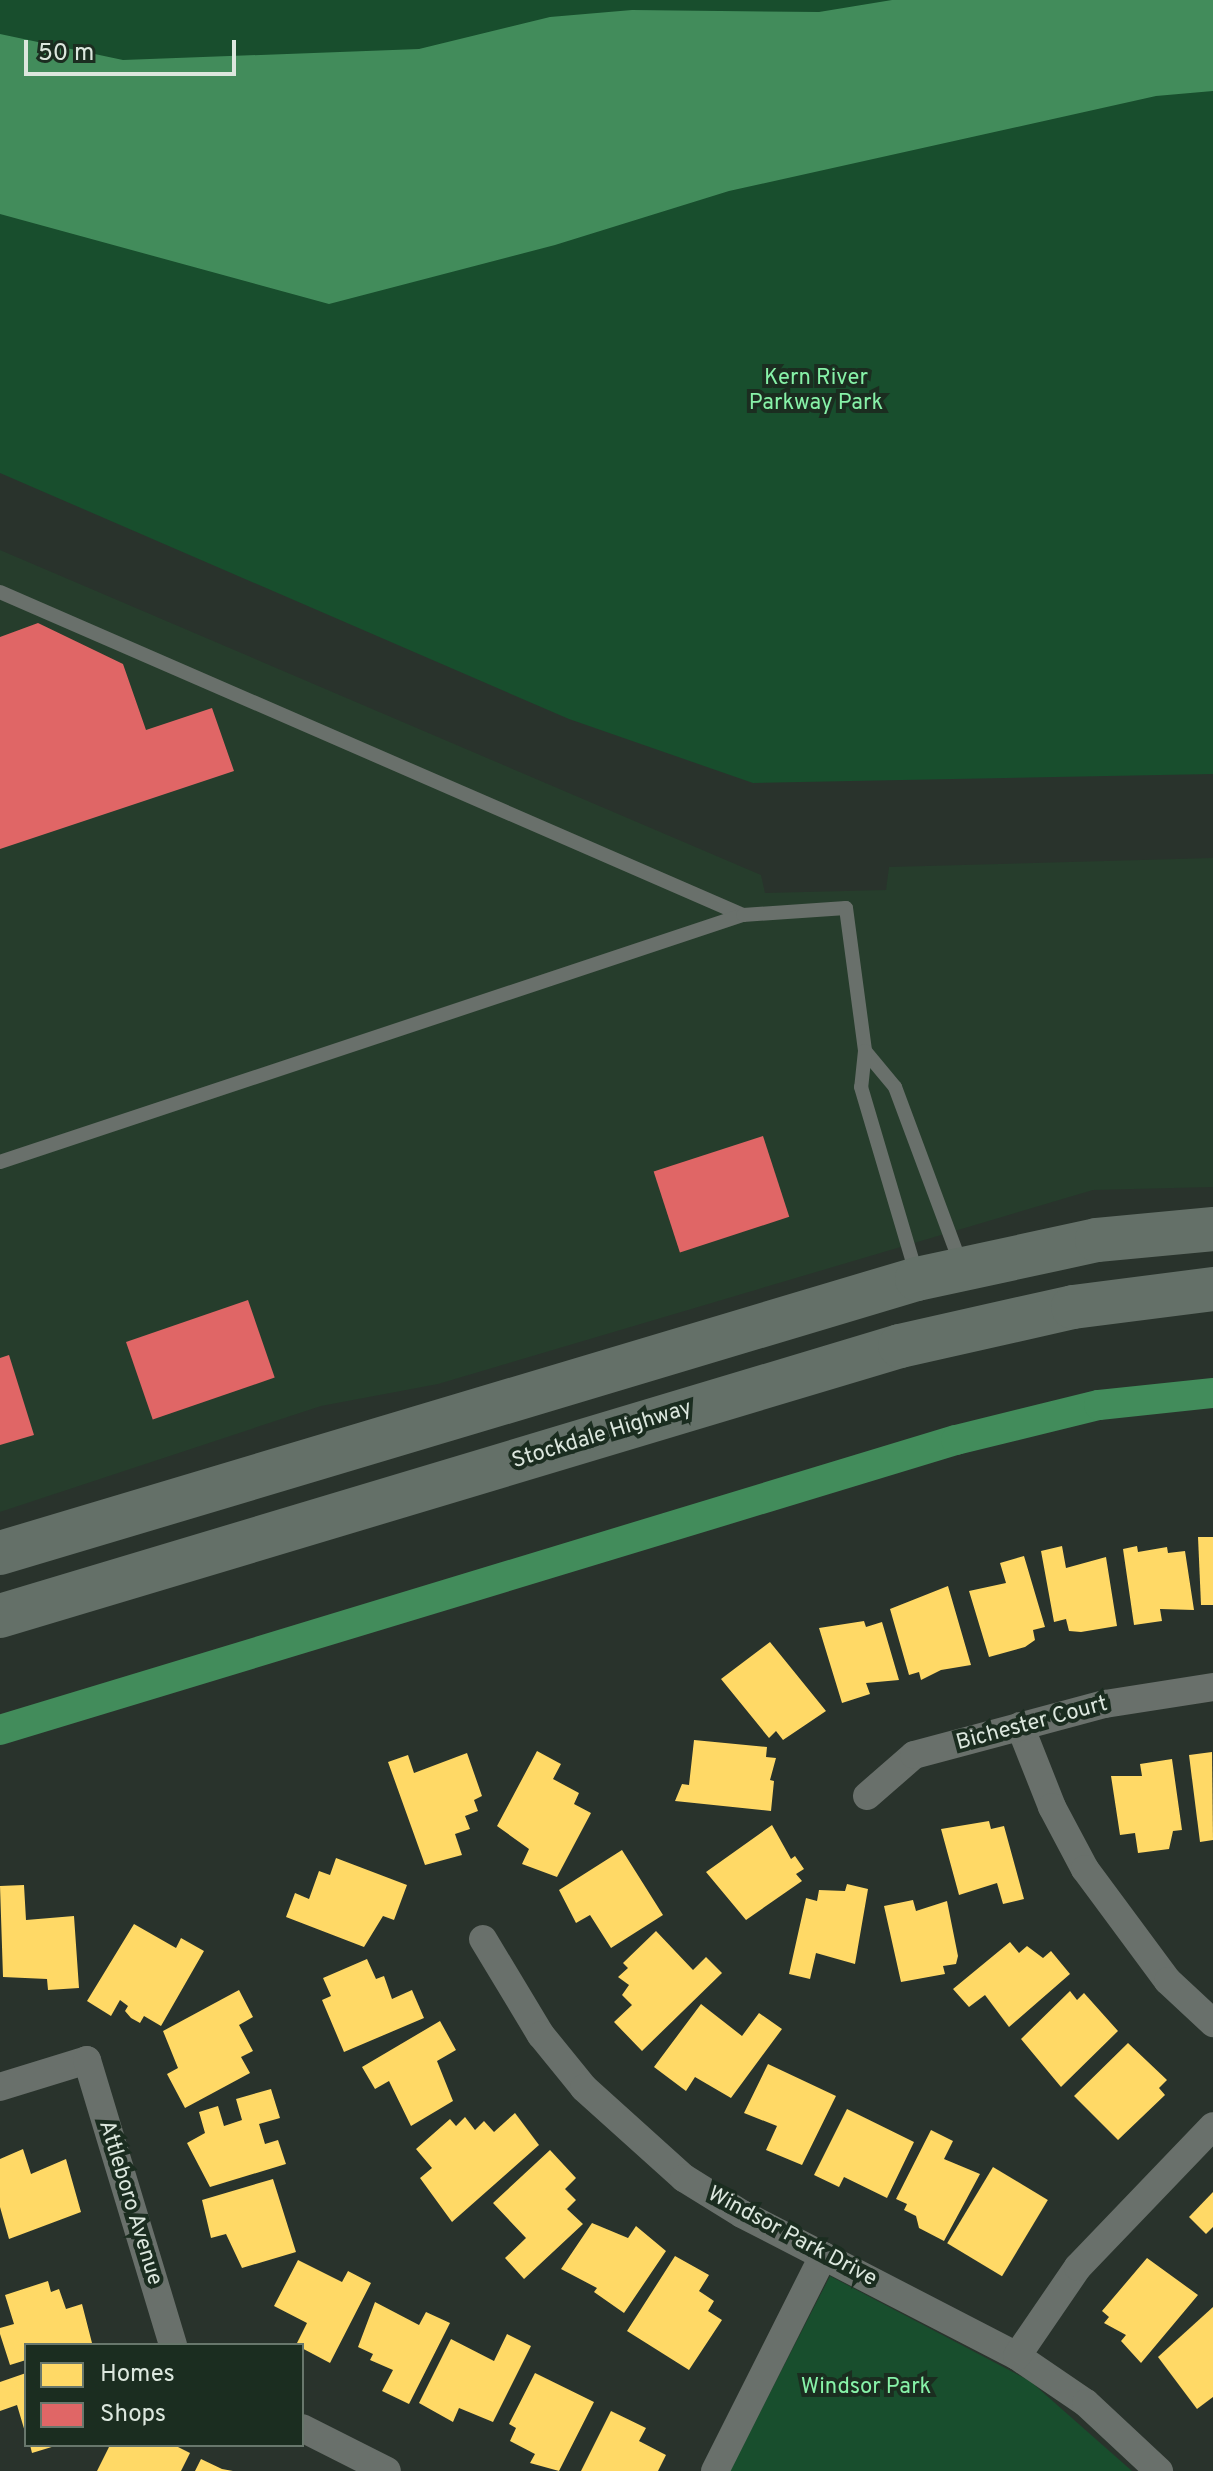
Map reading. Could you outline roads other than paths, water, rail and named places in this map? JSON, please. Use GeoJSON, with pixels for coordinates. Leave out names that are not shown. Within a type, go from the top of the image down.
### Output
{"type":"FeatureCollection","features":[{"type":"Feature","properties":{"kind":"main road"},"geometry":{"type":"LineString","coordinates":[[0,1553],[917,1279],[1097,1240],[1213,1229]]}},
{"type":"Feature","properties":{"kind":"main road","name":"Stockdale Highway"},"geometry":{"type":"LineString","coordinates":[[0,1616],[900,1346],[1060,1309],[1213,1289]]}},
{"type":"Feature","properties":{"kind":"main road"},"geometry":{"type":"LineString","coordinates":[[0,1585],[105,1551],[113,1541],[117,1519]]}},
{"type":"Feature","properties":{"kind":"street","name":"Bichester Court"},"geometry":{"type":"LineString","coordinates":[[867,1796],[914,1755],[1105,1704],[1213,1687]]}},
{"type":"Feature","properties":{"kind":"street"},"geometry":{"type":"LineString","coordinates":[[1020,1726],[1052,1807],[1085,1869],[1168,1981],[1213,2023]]}},
{"type":"Feature","properties":{"kind":"street","name":"Windsor Park Drive"},"geometry":{"type":"LineString","coordinates":[[483,1939],[541,2035],[632,2135],[742,2214],[1017,2356],[1086,2403],[1159,2471]]}},
{"type":"Feature","properties":{"kind":"street","name":"Attleboro Avenue"},"geometry":{"type":"LineString","coordinates":[[0,2087],[87,2060],[172,2343]]}},
{"type":"Feature","properties":{"kind":"street"},"geometry":{"type":"LineString","coordinates":[[1017,2356],[1078,2267],[1213,2126]]}},
{"type":"Feature","properties":{"kind":"street"},"geometry":{"type":"LineString","coordinates":[[715,2471],[823,2256]]}},
{"type":"Feature","properties":{"kind":"street"},"geometry":{"type":"LineString","coordinates":[[304,2429],[387,2471]]}},
{"type":"Feature","properties":{"kind":"lane"},"geometry":{"type":"LineString","coordinates":[[0,592],[743,915]]}},
{"type":"Feature","properties":{"kind":"lane"},"geometry":{"type":"LineString","coordinates":[[0,1162],[743,915],[846,908],[865,1051],[861,1087],[917,1279]]}},
{"type":"Feature","properties":{"kind":"lane"},"geometry":{"type":"LineString","coordinates":[[865,1051],[895,1087],[963,1268]]}},
{"type":"Feature","properties":{"kind":"waterway"},"geometry":{"type":"LineString","coordinates":[[0,1730],[956,1440],[1099,1405],[1213,1393]]}},
{"type":"Feature","properties":{"kind":"park label","name":"Kern River Parkway Park"},"geometry":{"type":"Point","coordinates":[816,390]}},
{"type":"Feature","properties":{"kind":"park label","name":"Windsor Park"},"geometry":{"type":"Point","coordinates":[866,2388]}}]}
